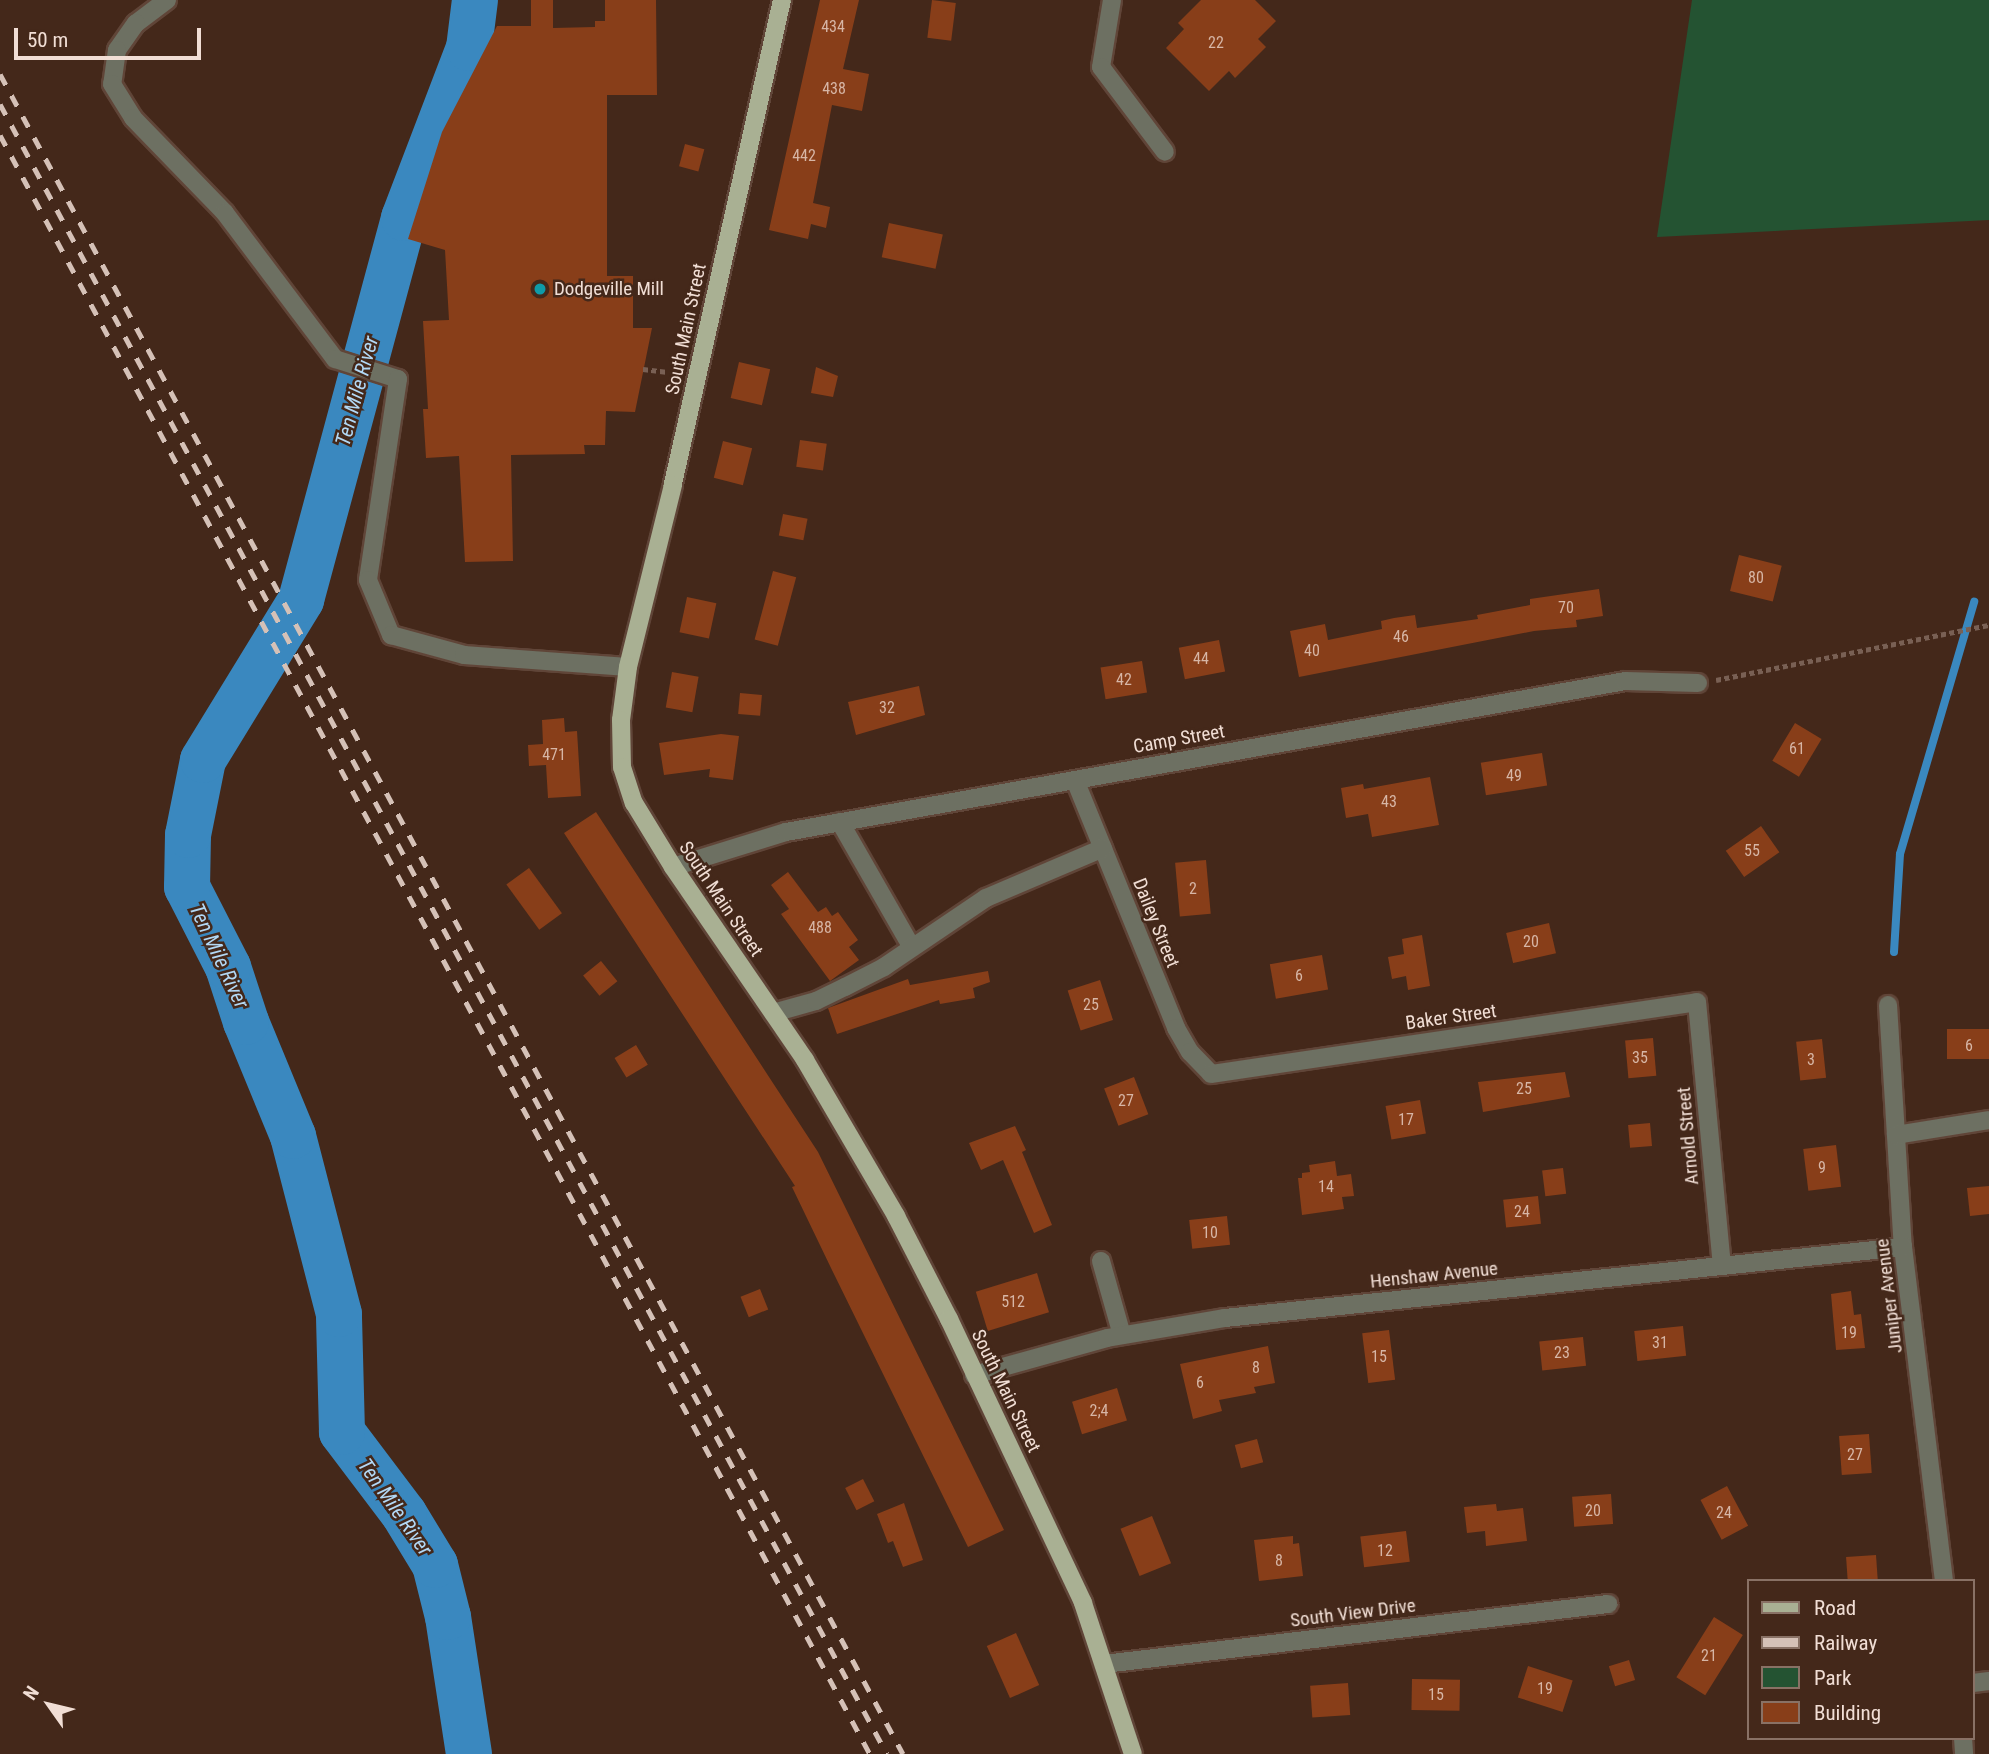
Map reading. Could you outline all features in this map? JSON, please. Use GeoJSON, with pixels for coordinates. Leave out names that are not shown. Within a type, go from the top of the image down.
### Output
{"type":"FeatureCollection","features":[{"type":"Feature","properties":{"kind":"main road","name":"South Main Street"},"geometry":{"type":"LineString","coordinates":[[782,0],[673,485],[628,667],[621,720],[622,767],[634,803],[673,867],[805,1060],[896,1216],[949,1319],[1083,1603],[1133,1754]]}},
{"type":"Feature","properties":{"kind":"street"},"geometry":{"type":"LineString","coordinates":[[167,0],[136,23],[117,50],[112,84],[134,118],[225,213],[335,359],[377,370],[398,379],[368,580],[391,635],[464,655],[628,667]]}},
{"type":"Feature","properties":{"kind":"street"},"geometry":{"type":"LineString","coordinates":[[1112,0],[1101,67],[1165,152]]}},
{"type":"Feature","properties":{"kind":"street","name":"Camp Street"},"geometry":{"type":"LineString","coordinates":[[673,867],[786,832],[1625,681],[1698,683]]}},
{"type":"Feature","properties":{"kind":"street","name":"Dailey Street"},"geometry":{"type":"LineString","coordinates":[[1075,780],[1176,1028],[1191,1052],[1211,1074]]}},
{"type":"Feature","properties":{"kind":"street"},"geometry":{"type":"LineString","coordinates":[[840,822],[911,946]]}},
{"type":"Feature","properties":{"kind":"street"},"geometry":{"type":"LineString","coordinates":[[773,1013],[816,1001],[845,987],[884,967],[911,946],[986,898],[1103,848]]}},
{"type":"Feature","properties":{"kind":"street","name":"Baker Street"},"geometry":{"type":"LineString","coordinates":[[1211,1074],[1697,1002]]}},
{"type":"Feature","properties":{"kind":"street","name":"Arnold Street"},"geometry":{"type":"LineString","coordinates":[[1697,1002],[1722,1266]]}},
{"type":"Feature","properties":{"kind":"street","name":"Juniper Avenue"},"geometry":{"type":"LineString","coordinates":[[1888,1005],[1903,1247],[1944,1579]]}},
{"type":"Feature","properties":{"kind":"street"},"geometry":{"type":"LineString","coordinates":[[1896,1135],[1989,1120]]}},
{"type":"Feature","properties":{"kind":"street","name":"Henshaw Avenue"},"geometry":{"type":"LineString","coordinates":[[974,1375],[1122,1335],[1225,1318],[1903,1247]]}},
{"type":"Feature","properties":{"kind":"street"},"geometry":{"type":"LineString","coordinates":[[1101,1261],[1122,1335]]}},
{"type":"Feature","properties":{"kind":"street","name":"South View Drive"},"geometry":{"type":"LineString","coordinates":[[1104,1664],[1608,1604]]}},
{"type":"Feature","properties":{"kind":"path"},"geometry":{"type":"LineString","coordinates":[[643,369],[668,372]]}},
{"type":"Feature","properties":{"kind":"path"},"geometry":{"type":"LineString","coordinates":[[1698,683],[1989,625]]}},
{"type":"Feature","properties":{"kind":"green space"},"geometry":{"type":"Polygon","coordinates":[[[1692,0],[1989,0],[1989,220],[1657,237],[1692,0]]]}},
{"type":"Feature","properties":{"kind":"building","name":"Dodgeville Mill"},"geometry":{"type":"Polygon","coordinates":[[[531,0],[553,0],[553,28],[595,27],[595,21],[605,21],[605,0],[656,0],[657,95],[607,95],[607,276],[633,276],[633,328],[652,328],[635,412],[606,411],[605,445],[584,445],[585,454],[511,455],[513,561],[465,562],[459,456],[426,458],[423,409],[428,409],[423,321],[449,320],[445,250],[408,239],[442,132],[497,26],[531,26],[531,0]]]}},
{"type":"Feature","properties":{"kind":"building"},"geometry":{"type":"Polygon","coordinates":[[[820,0],[859,0],[843,69],[869,74],[862,111],[832,105],[813,203],[830,207],[826,228],[811,224],[808,239],[769,230],[820,0]]]}},
{"type":"Feature","properties":{"kind":"building"},"geometry":{"type":"Polygon","coordinates":[[[932,0],[956,3],[951,41],[927,38],[932,0]]]}},
{"type":"Feature","properties":{"kind":"building"},"geometry":{"type":"Polygon","coordinates":[[[1201,0],[1255,0],[1276,21],[1258,39],[1266,47],[1235,78],[1229,71],[1209,91],[1166,48],[1184,29],[1178,23],[1201,0]]]}},
{"type":"Feature","properties":{"kind":"building"},"geometry":{"type":"Polygon","coordinates":[[[685,144],[704,149],[698,171],[679,166],[685,144]]]}},
{"type":"Feature","properties":{"kind":"building"},"geometry":{"type":"Polygon","coordinates":[[[889,223],[943,234],[936,269],[882,257],[889,223]]]}},
{"type":"Feature","properties":{"kind":"building"},"geometry":{"type":"Polygon","coordinates":[[[739,362],[770,369],[762,405],[731,398],[739,362]]]}},
{"type":"Feature","properties":{"kind":"building"},"geometry":{"type":"Polygon","coordinates":[[[816,367],[838,376],[833,397],[811,393],[816,367]]]}},
{"type":"Feature","properties":{"kind":"building"},"geometry":{"type":"Polygon","coordinates":[[[800,440],[827,444],[823,470],[796,467],[800,440]]]}},
{"type":"Feature","properties":{"kind":"building"},"geometry":{"type":"Polygon","coordinates":[[[723,441],[752,448],[743,485],[714,478],[723,441]]]}},
{"type":"Feature","properties":{"kind":"building"},"geometry":{"type":"Polygon","coordinates":[[[783,514],[808,519],[803,540],[779,536],[783,514]]]}},
{"type":"Feature","properties":{"kind":"building"},"geometry":{"type":"Polygon","coordinates":[[[1739,555],[1782,566],[1773,602],[1730,591],[1739,555]]]}},
{"type":"Feature","properties":{"kind":"building"},"geometry":{"type":"Polygon","coordinates":[[[773,571],[796,577],[778,646],[755,640],[773,571]]]}},
{"type":"Feature","properties":{"kind":"building"},"geometry":{"type":"Polygon","coordinates":[[[1599,589],[1603,616],[1576,620],[1577,627],[1534,631],[1299,677],[1290,631],[1325,624],[1328,640],[1382,629],[1381,621],[1415,615],[1417,628],[1478,619],[1477,615],[1530,605],[1530,599],[1599,589]]]}},
{"type":"Feature","properties":{"kind":"building"},"geometry":{"type":"Polygon","coordinates":[[[687,597],[716,603],[709,638],[680,632],[687,597]]]}},
{"type":"Feature","properties":{"kind":"building"},"geometry":{"type":"Polygon","coordinates":[[[1219,640],[1225,671],[1185,679],[1179,648],[1219,640]]]}},
{"type":"Feature","properties":{"kind":"building"},"geometry":{"type":"Polygon","coordinates":[[[1142,661],[1147,693],[1106,699],[1101,668],[1142,661]]]}},
{"type":"Feature","properties":{"kind":"building"},"geometry":{"type":"Polygon","coordinates":[[[672,672],[699,677],[692,712],[666,707],[672,672]]]}},
{"type":"Feature","properties":{"kind":"building"},"geometry":{"type":"Polygon","coordinates":[[[919,686],[925,715],[856,735],[848,702],[919,686]]]}},
{"type":"Feature","properties":{"kind":"building"},"geometry":{"type":"Polygon","coordinates":[[[740,693],[762,695],[760,716],[738,714],[740,693]]]}},
{"type":"Feature","properties":{"kind":"building"},"geometry":{"type":"Polygon","coordinates":[[[564,718],[565,732],[577,731],[581,796],[548,798],[546,765],[529,766],[528,745],[543,744],[542,720],[564,718]]]}},
{"type":"Feature","properties":{"kind":"building"},"geometry":{"type":"Polygon","coordinates":[[[1795,723],[1822,739],[1799,777],[1772,761],[1795,723]]]}},
{"type":"Feature","properties":{"kind":"building"},"geometry":{"type":"Polygon","coordinates":[[[721,734],[739,736],[733,780],[709,777],[710,769],[664,775],[659,743],[721,734]]]}},
{"type":"Feature","properties":{"kind":"building"},"geometry":{"type":"Polygon","coordinates":[[[1542,753],[1547,786],[1486,795],[1481,763],[1542,753]]]}},
{"type":"Feature","properties":{"kind":"building"},"geometry":{"type":"Polygon","coordinates":[[[1430,777],[1439,825],[1372,837],[1368,814],[1346,818],[1341,788],[1363,784],[1364,789],[1430,777]]]}},
{"type":"Feature","properties":{"kind":"building"},"geometry":{"type":"Polygon","coordinates":[[[596,812],[818,1152],[1004,1530],[968,1547],[792,1187],[795,1186],[564,833],[596,812]]]}},
{"type":"Feature","properties":{"kind":"building"},"geometry":{"type":"Polygon","coordinates":[[[1761,826],[1779,852],[1744,877],[1726,851],[1761,826]]]}},
{"type":"Feature","properties":{"kind":"building"},"geometry":{"type":"Polygon","coordinates":[[[1206,860],[1211,914],[1180,916],[1175,863],[1206,860]]]}},
{"type":"Feature","properties":{"kind":"building"},"geometry":{"type":"Polygon","coordinates":[[[529,868],[562,913],[539,930],[506,884],[529,868]]]}},
{"type":"Feature","properties":{"kind":"building"},"geometry":{"type":"Polygon","coordinates":[[[788,872],[818,912],[826,907],[832,916],[838,912],[858,940],[849,947],[859,960],[830,981],[781,914],[789,909],[771,885],[788,872]]]}},
{"type":"Feature","properties":{"kind":"building"},"geometry":{"type":"Polygon","coordinates":[[[1549,923],[1556,953],[1513,963],[1506,933],[1549,923]]]}},
{"type":"Feature","properties":{"kind":"building"},"geometry":{"type":"Polygon","coordinates":[[[1422,935],[1430,986],[1408,990],[1406,976],[1392,979],[1388,957],[1404,954],[1402,939],[1422,935]]]}},
{"type":"Feature","properties":{"kind":"building"},"geometry":{"type":"Polygon","coordinates":[[[1322,955],[1328,989],[1276,999],[1270,964],[1322,955]]]}},
{"type":"Feature","properties":{"kind":"building"},"geometry":{"type":"Polygon","coordinates":[[[601,961],[617,981],[599,996],[583,975],[601,961]]]}},
{"type":"Feature","properties":{"kind":"building"},"geometry":{"type":"Polygon","coordinates":[[[988,971],[990,982],[973,988],[975,998],[940,1004],[939,1000],[837,1034],[828,1008],[908,979],[910,985],[988,971]]]}},
{"type":"Feature","properties":{"kind":"building"},"geometry":{"type":"Polygon","coordinates":[[[1100,980],[1113,1020],[1081,1030],[1068,991],[1100,980]]]}},
{"type":"Feature","properties":{"kind":"building"},"geometry":{"type":"Polygon","coordinates":[[[1947,1029],[1989,1029],[1989,1059],[1947,1059],[1947,1029]]]}},
{"type":"Feature","properties":{"kind":"building"},"geometry":{"type":"Polygon","coordinates":[[[1653,1038],[1656,1076],[1628,1078],[1625,1040],[1653,1038]]]}},
{"type":"Feature","properties":{"kind":"building"},"geometry":{"type":"Polygon","coordinates":[[[1822,1039],[1826,1078],[1800,1081],[1796,1042],[1822,1039]]]}},
{"type":"Feature","properties":{"kind":"building"},"geometry":{"type":"Polygon","coordinates":[[[636,1045],[648,1065],[626,1078],[615,1058],[636,1045]]]}},
{"type":"Feature","properties":{"kind":"building"},"geometry":{"type":"Polygon","coordinates":[[[1565,1072],[1570,1097],[1483,1112],[1478,1082],[1565,1072]]]}},
{"type":"Feature","properties":{"kind":"building"},"geometry":{"type":"Polygon","coordinates":[[[1134,1077],[1148,1114],[1118,1126],[1104,1088],[1134,1077]]]}},
{"type":"Feature","properties":{"kind":"building"},"geometry":{"type":"Polygon","coordinates":[[[1420,1100],[1426,1133],[1391,1140],[1386,1106],[1420,1100]]]}},
{"type":"Feature","properties":{"kind":"building"},"geometry":{"type":"Polygon","coordinates":[[[1650,1123],[1652,1146],[1630,1148],[1628,1125],[1650,1123]]]}},
{"type":"Feature","properties":{"kind":"building"},"geometry":{"type":"Polygon","coordinates":[[[1015,1126],[1026,1150],[1022,1152],[1052,1225],[1034,1233],[1003,1160],[981,1170],[969,1143],[1015,1126]]]}},
{"type":"Feature","properties":{"kind":"building"},"geometry":{"type":"Polygon","coordinates":[[[1836,1145],[1841,1187],[1808,1191],[1803,1149],[1836,1145]]]}},
{"type":"Feature","properties":{"kind":"building"},"geometry":{"type":"Polygon","coordinates":[[[1335,1161],[1337,1176],[1351,1174],[1354,1196],[1342,1197],[1344,1209],[1302,1215],[1298,1178],[1302,1178],[1302,1173],[1310,1172],[1309,1165],[1335,1161]]]}},
{"type":"Feature","properties":{"kind":"building"},"geometry":{"type":"Polygon","coordinates":[[[1563,1168],[1566,1194],[1545,1196],[1542,1171],[1563,1168]]]}},
{"type":"Feature","properties":{"kind":"building"},"geometry":{"type":"Polygon","coordinates":[[[1989,1186],[1989,1214],[1970,1216],[1967,1188],[1989,1186]]]}},
{"type":"Feature","properties":{"kind":"building"},"geometry":{"type":"Polygon","coordinates":[[[1538,1196],[1541,1224],[1506,1228],[1503,1200],[1538,1196]]]}},
{"type":"Feature","properties":{"kind":"building"},"geometry":{"type":"Polygon","coordinates":[[[1227,1216],[1230,1245],[1192,1249],[1189,1220],[1227,1216]]]}},
{"type":"Feature","properties":{"kind":"building"},"geometry":{"type":"Polygon","coordinates":[[[1037,1273],[1049,1312],[988,1331],[976,1292],[1037,1273]]]}},
{"type":"Feature","properties":{"kind":"building"},"geometry":{"type":"Polygon","coordinates":[[[760,1289],[768,1309],[749,1317],[741,1297],[760,1289]]]}},
{"type":"Feature","properties":{"kind":"building"},"geometry":{"type":"Polygon","coordinates":[[[1851,1291],[1854,1315],[1861,1314],[1865,1348],[1836,1350],[1831,1294],[1851,1291]]]}},
{"type":"Feature","properties":{"kind":"building"},"geometry":{"type":"Polygon","coordinates":[[[1683,1326],[1686,1356],[1637,1361],[1634,1331],[1683,1326]]]}},
{"type":"Feature","properties":{"kind":"building"},"geometry":{"type":"Polygon","coordinates":[[[1389,1330],[1395,1380],[1368,1383],[1362,1333],[1389,1330]]]}},
{"type":"Feature","properties":{"kind":"building"},"geometry":{"type":"Polygon","coordinates":[[[1583,1337],[1586,1366],[1542,1370],[1539,1342],[1583,1337]]]}},
{"type":"Feature","properties":{"kind":"building"},"geometry":{"type":"Polygon","coordinates":[[[1268,1346],[1275,1383],[1254,1387],[1256,1393],[1219,1400],[1222,1411],[1193,1419],[1180,1364],[1268,1346]]]}},
{"type":"Feature","properties":{"kind":"building"},"geometry":{"type":"Polygon","coordinates":[[[1117,1388],[1127,1421],[1082,1434],[1072,1402],[1117,1388]]]}},
{"type":"Feature","properties":{"kind":"building"},"geometry":{"type":"Polygon","coordinates":[[[1869,1434],[1872,1473],[1842,1475],[1839,1436],[1869,1434]]]}},
{"type":"Feature","properties":{"kind":"building"},"geometry":{"type":"Polygon","coordinates":[[[1257,1439],[1263,1462],[1241,1468],[1235,1445],[1257,1439]]]}},
{"type":"Feature","properties":{"kind":"building"},"geometry":{"type":"Polygon","coordinates":[[[863,1479],[874,1501],[857,1510],[845,1488],[863,1479]]]}},
{"type":"Feature","properties":{"kind":"building"},"geometry":{"type":"Polygon","coordinates":[[[1727,1486],[1748,1526],[1722,1540],[1701,1500],[1727,1486]]]}},
{"type":"Feature","properties":{"kind":"building"},"geometry":{"type":"Polygon","coordinates":[[[1611,1494],[1613,1524],[1574,1527],[1572,1497],[1611,1494]]]}},
{"type":"Feature","properties":{"kind":"building"},"geometry":{"type":"Polygon","coordinates":[[[904,1503],[923,1560],[903,1567],[893,1541],[888,1543],[877,1514],[904,1503]]]}},
{"type":"Feature","properties":{"kind":"building"},"geometry":{"type":"Polygon","coordinates":[[[1496,1504],[1497,1511],[1523,1508],[1527,1541],[1486,1546],[1485,1531],[1467,1533],[1464,1507],[1496,1504]]]}},
{"type":"Feature","properties":{"kind":"building"},"geometry":{"type":"Polygon","coordinates":[[[1152,1516],[1171,1563],[1140,1576],[1120,1529],[1152,1516]]]}},
{"type":"Feature","properties":{"kind":"building"},"geometry":{"type":"Polygon","coordinates":[[[1406,1531],[1410,1562],[1364,1567],[1360,1537],[1406,1531]]]}},
{"type":"Feature","properties":{"kind":"building"},"geometry":{"type":"Polygon","coordinates":[[[1293,1536],[1293,1544],[1299,1543],[1303,1576],[1259,1581],[1254,1540],[1293,1536]]]}},
{"type":"Feature","properties":{"kind":"building"},"geometry":{"type":"Polygon","coordinates":[[[1876,1555],[1878,1579],[1848,1579],[1846,1557],[1876,1555]]]}},
{"type":"Feature","properties":{"kind":"building"},"geometry":{"type":"Polygon","coordinates":[[[1714,1617],[1743,1635],[1705,1695],[1676,1677],[1714,1617]]]}},
{"type":"Feature","properties":{"kind":"building"},"geometry":{"type":"Polygon","coordinates":[[[1016,1633],[1039,1685],[1010,1698],[987,1646],[1016,1633]]]}},
{"type":"Feature","properties":{"kind":"building"},"geometry":{"type":"Polygon","coordinates":[[[1629,1660],[1635,1680],[1615,1686],[1609,1666],[1629,1660]]]}},
{"type":"Feature","properties":{"kind":"building"},"geometry":{"type":"Polygon","coordinates":[[[1528,1666],[1573,1681],[1563,1712],[1518,1697],[1528,1666]]]}},
{"type":"Feature","properties":{"kind":"building"},"geometry":{"type":"Polygon","coordinates":[[[1412,1679],[1460,1680],[1459,1711],[1411,1710],[1412,1679]]]}},
{"type":"Feature","properties":{"kind":"building"},"geometry":{"type":"Polygon","coordinates":[[[1348,1683],[1350,1715],[1312,1718],[1310,1686],[1348,1683]]]}},
{"type":"Feature","properties":{"kind":"waterway","name":"Ten Mile River"},"geometry":{"type":"LineString","coordinates":[[469,1754],[448,1617],[435,1565],[404,1514],[342,1432],[339,1314],[293,1136],[246,1022],[228,967],[187,887],[188,835],[203,760],[301,600],[404,218],[469,48],[475,0]]}},
{"type":"Feature","properties":{"kind":"waterway"},"geometry":{"type":"LineString","coordinates":[[1894,952],[1900,854],[1974,602]]}},
{"type":"Feature","properties":{"kind":"railway"},"geometry":{"type":"LineString","coordinates":[[0,74],[903,1754]]}},
{"type":"Feature","properties":{"kind":"railway"},"geometry":{"type":"LineString","coordinates":[[0,104],[887,1754]]}},
{"type":"Feature","properties":{"kind":"railway"},"geometry":{"type":"LineString","coordinates":[[0,135],[870,1754]]}},
{"type":"Feature","properties":{"kind":"place","name":"Dodgeville Mill"},"geometry":{"type":"Point","coordinates":[540,289]}}]}
